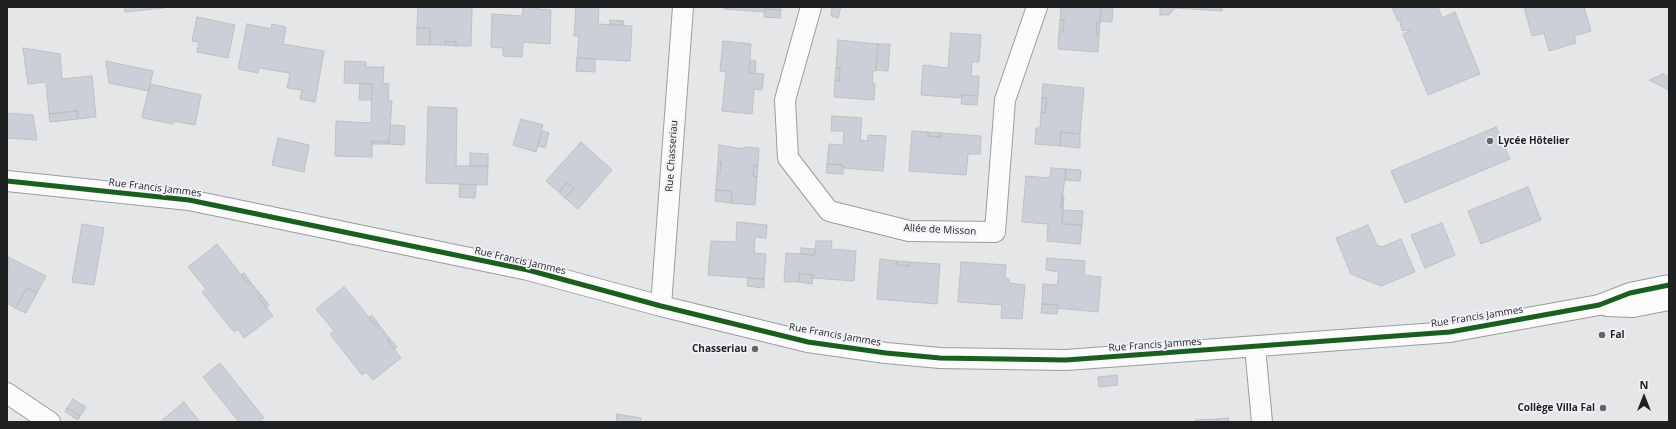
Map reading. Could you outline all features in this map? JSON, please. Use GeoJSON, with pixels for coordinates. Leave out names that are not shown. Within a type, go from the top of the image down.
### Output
{"type":"FeatureCollection","features":[{"type":"Feature","properties":{"kind":"street","name":"Rue Chasseriau"},"geometry":{"type":"LineString","coordinates":[[661,306],[683,7]]}},
{"type":"Feature","properties":{"kind":"street","name":"Allée de Misson"},"geometry":{"type":"LineString","coordinates":[[811,7],[785,100],[788,158],[829,211],[909,231],[995,232],[1005,100],[1037,7]]}},
{"type":"Feature","properties":{"kind":"street","name":"Rue Francis Jammes"},"geometry":{"type":"LineString","coordinates":[[7,181],[189,200],[528,270],[661,306],[808,342],[886,353],[940,358],[1066,360],[1450,332],[1599,305],[1630,293],[1669,285]]}},
{"type":"Feature","properties":{"kind":"street"},"geometry":{"type":"LineString","coordinates":[[1599,305],[1633,307],[1669,300]]}},
{"type":"Feature","properties":{"kind":"street"},"geometry":{"type":"LineString","coordinates":[[1255,347],[1262,422]]}},
{"type":"Feature","properties":{"kind":"street"},"geometry":{"type":"LineString","coordinates":[[7,393],[50,422]]}},
{"type":"Feature","properties":{"kind":"building"},"geometry":{"type":"Polygon","coordinates":[[[124,7],[164,7],[164,8],[125,12],[124,7]]]}},
{"type":"Feature","properties":{"kind":"building"},"geometry":{"type":"Polygon","coordinates":[[[418,7],[472,7],[471,46],[456,46],[456,42],[445,41],[445,45],[430,45],[430,28],[417,28],[418,7]]]}},
{"type":"Feature","properties":{"kind":"building"},"geometry":{"type":"Polygon","coordinates":[[[523,7],[539,7],[538,9],[551,10],[550,44],[523,42],[522,57],[503,56],[503,48],[491,47],[492,14],[522,16],[523,7]]]}},
{"type":"Feature","properties":{"kind":"building"},"geometry":{"type":"Polygon","coordinates":[[[576,7],[599,7],[598,24],[632,26],[630,61],[577,58],[579,36],[574,36],[576,7]]]}},
{"type":"Feature","properties":{"kind":"building"},"geometry":{"type":"Polygon","coordinates":[[[724,7],[781,7],[781,10],[765,9],[764,12],[724,9],[724,7]]]}},
{"type":"Feature","properties":{"kind":"building"},"geometry":{"type":"Polygon","coordinates":[[[832,7],[841,7],[838,18],[831,16],[832,7]]]}},
{"type":"Feature","properties":{"kind":"building"},"geometry":{"type":"Polygon","coordinates":[[[1061,7],[1101,7],[1100,23],[1097,22],[1096,35],[1099,35],[1098,52],[1058,49],[1059,32],[1063,32],[1064,20],[1060,20],[1061,7]]]}},
{"type":"Feature","properties":{"kind":"building"},"geometry":{"type":"Polygon","coordinates":[[[1101,7],[1113,7],[1112,22],[1100,21],[1101,7]]]}},
{"type":"Feature","properties":{"kind":"building"},"geometry":{"type":"Polygon","coordinates":[[[1160,7],[1222,7],[1222,11],[1175,8],[1169,15],[1160,15],[1160,7]]]}},
{"type":"Feature","properties":{"kind":"building"},"geometry":{"type":"Polygon","coordinates":[[[1392,7],[1438,7],[1442,18],[1455,12],[1480,74],[1428,95],[1403,34],[1410,31],[1402,30],[1400,22],[1403,18],[1398,21],[1392,7]]]}},
{"type":"Feature","properties":{"kind":"building"},"geometry":{"type":"Polygon","coordinates":[[[1524,7],[1584,7],[1591,31],[1574,36],[1576,43],[1549,51],[1544,33],[1532,36],[1524,7]]]}},
{"type":"Feature","properties":{"kind":"building"},"geometry":{"type":"Polygon","coordinates":[[[765,9],[781,10],[780,18],[764,17],[765,9]]]}},
{"type":"Feature","properties":{"kind":"building"},"geometry":{"type":"Polygon","coordinates":[[[197,17],[235,25],[228,58],[197,52],[199,42],[192,41],[197,17]]]}},
{"type":"Feature","properties":{"kind":"building"},"geometry":{"type":"Polygon","coordinates":[[[610,20],[624,21],[623,25],[610,24],[610,20]]]}},
{"type":"Feature","properties":{"kind":"building"},"geometry":{"type":"Polygon","coordinates":[[[1060,20],[1064,20],[1063,32],[1059,32],[1060,20]]]}},
{"type":"Feature","properties":{"kind":"building"},"geometry":{"type":"Polygon","coordinates":[[[1097,22],[1100,23],[1099,35],[1096,35],[1097,22]]]}},
{"type":"Feature","properties":{"kind":"building"},"geometry":{"type":"Polygon","coordinates":[[[247,24],[271,29],[272,24],[286,27],[283,44],[324,51],[315,102],[300,99],[302,90],[287,88],[290,73],[259,68],[258,73],[238,69],[247,24]]]}},
{"type":"Feature","properties":{"kind":"building"},"geometry":{"type":"Polygon","coordinates":[[[417,28],[430,28],[430,45],[417,45],[417,28]]]}},
{"type":"Feature","properties":{"kind":"building"},"geometry":{"type":"Polygon","coordinates":[[[951,33],[981,35],[979,62],[972,62],[971,76],[979,76],[978,96],[962,95],[962,98],[921,95],[923,65],[948,68],[951,33]]]}},
{"type":"Feature","properties":{"kind":"building"},"geometry":{"type":"Polygon","coordinates":[[[838,40],[878,44],[876,71],[873,71],[872,83],[875,84],[874,100],[834,97],[835,80],[839,81],[840,68],[836,68],[838,40]]]}},
{"type":"Feature","properties":{"kind":"building"},"geometry":{"type":"Polygon","coordinates":[[[445,41],[456,42],[456,46],[445,45],[445,41]]]}},
{"type":"Feature","properties":{"kind":"building"},"geometry":{"type":"Polygon","coordinates":[[[723,41],[751,44],[749,73],[764,74],[762,90],[754,89],[752,114],[722,111],[726,72],[720,71],[723,41]]]}},
{"type":"Feature","properties":{"kind":"building"},"geometry":{"type":"Polygon","coordinates":[[[878,44],[890,44],[888,71],[876,70],[878,44]]]}},
{"type":"Feature","properties":{"kind":"building"},"geometry":{"type":"Polygon","coordinates":[[[23,48],[60,54],[62,79],[92,76],[96,117],[78,119],[77,111],[49,114],[46,82],[28,84],[23,48]]]}},
{"type":"Feature","properties":{"kind":"building"},"geometry":{"type":"Polygon","coordinates":[[[577,58],[595,59],[595,72],[576,71],[577,58]]]}},
{"type":"Feature","properties":{"kind":"building"},"geometry":{"type":"Polygon","coordinates":[[[750,60],[756,61],[755,74],[749,73],[750,60]]]}},
{"type":"Feature","properties":{"kind":"building"},"geometry":{"type":"Polygon","coordinates":[[[106,61],[153,71],[149,91],[109,83],[106,61]]]}},
{"type":"Feature","properties":{"kind":"building"},"geometry":{"type":"Polygon","coordinates":[[[345,61],[366,62],[366,67],[384,67],[383,83],[389,84],[388,100],[392,101],[389,142],[372,141],[372,157],[335,156],[336,121],[371,123],[372,84],[344,83],[345,61]]]}},
{"type":"Feature","properties":{"kind":"building"},"geometry":{"type":"Polygon","coordinates":[[[836,68],[840,68],[839,81],[835,80],[836,68]]]}},
{"type":"Feature","properties":{"kind":"building"},"geometry":{"type":"Polygon","coordinates":[[[1663,74],[1669,77],[1669,90],[1649,80],[1663,74]]]}},
{"type":"Feature","properties":{"kind":"building"},"geometry":{"type":"Polygon","coordinates":[[[360,83],[372,84],[371,100],[359,100],[360,83]]]}},
{"type":"Feature","properties":{"kind":"building"},"geometry":{"type":"Polygon","coordinates":[[[150,84],[201,95],[195,125],[174,121],[173,124],[143,118],[150,84]]]}},
{"type":"Feature","properties":{"kind":"building"},"geometry":{"type":"Polygon","coordinates":[[[1043,84],[1084,88],[1080,134],[1061,132],[1060,146],[1035,144],[1036,128],[1040,128],[1041,112],[1045,113],[1047,98],[1042,98],[1043,84]]]}},
{"type":"Feature","properties":{"kind":"building"},"geometry":{"type":"Polygon","coordinates":[[[962,95],[978,96],[977,105],[961,104],[962,95]]]}},
{"type":"Feature","properties":{"kind":"building"},"geometry":{"type":"Polygon","coordinates":[[[1042,98],[1047,98],[1045,113],[1041,112],[1042,98]]]}},
{"type":"Feature","properties":{"kind":"building"},"geometry":{"type":"Polygon","coordinates":[[[428,107],[457,108],[456,166],[488,166],[487,185],[426,183],[428,107]]]}},
{"type":"Feature","properties":{"kind":"building"},"geometry":{"type":"Polygon","coordinates":[[[77,111],[78,119],[50,122],[49,114],[77,111]]]}},
{"type":"Feature","properties":{"kind":"building"},"geometry":{"type":"Polygon","coordinates":[[[7,113],[33,115],[37,140],[7,138],[7,113]]]}},
{"type":"Feature","properties":{"kind":"building"},"geometry":{"type":"Polygon","coordinates":[[[832,116],[862,118],[860,140],[868,141],[868,135],[886,136],[883,171],[843,168],[843,165],[827,164],[829,144],[843,145],[844,131],[831,131],[832,116]]]}},
{"type":"Feature","properties":{"kind":"building"},"geometry":{"type":"Polygon","coordinates":[[[521,119],[543,125],[536,152],[513,145],[521,119]]]}},
{"type":"Feature","properties":{"kind":"building"},"geometry":{"type":"Polygon","coordinates":[[[390,125],[405,126],[404,145],[389,144],[390,125]]]}},
{"type":"Feature","properties":{"kind":"building"},"geometry":{"type":"Polygon","coordinates":[[[1496,127],[1510,159],[1405,203],[1391,171],[1496,127]]]}},
{"type":"Feature","properties":{"kind":"building"},"geometry":{"type":"Polygon","coordinates":[[[542,131],[549,133],[545,148],[538,146],[542,131]]]}},
{"type":"Feature","properties":{"kind":"building"},"geometry":{"type":"Polygon","coordinates":[[[912,131],[928,132],[928,136],[941,137],[941,133],[981,136],[980,154],[968,154],[966,175],[909,171],[912,131]]]}},
{"type":"Feature","properties":{"kind":"building"},"geometry":{"type":"Polygon","coordinates":[[[928,132],[941,133],[941,137],[928,136],[928,132]]]}},
{"type":"Feature","properties":{"kind":"building"},"geometry":{"type":"Polygon","coordinates":[[[1061,132],[1080,134],[1080,148],[1060,146],[1061,132]]]}},
{"type":"Feature","properties":{"kind":"building"},"geometry":{"type":"Polygon","coordinates":[[[278,138],[309,145],[304,172],[272,165],[278,138]]]}},
{"type":"Feature","properties":{"kind":"building"},"geometry":{"type":"Polygon","coordinates":[[[372,141],[389,142],[389,144],[372,144],[372,141]]]}},
{"type":"Feature","properties":{"kind":"building"},"geometry":{"type":"Polygon","coordinates":[[[581,142],[612,170],[578,209],[565,198],[574,188],[567,183],[559,192],[546,181],[581,142]]]}},
{"type":"Feature","properties":{"kind":"building"},"geometry":{"type":"Polygon","coordinates":[[[719,145],[744,149],[744,147],[759,148],[758,165],[754,165],[753,176],[757,177],[755,205],[731,203],[732,191],[716,190],[717,174],[720,174],[721,162],[718,161],[719,145]]]}},
{"type":"Feature","properties":{"kind":"building"},"geometry":{"type":"Polygon","coordinates":[[[470,153],[488,154],[488,166],[470,166],[470,153]]]}},
{"type":"Feature","properties":{"kind":"building"},"geometry":{"type":"Polygon","coordinates":[[[718,161],[721,162],[720,174],[717,174],[718,161]]]}},
{"type":"Feature","properties":{"kind":"building"},"geometry":{"type":"Polygon","coordinates":[[[827,164],[843,165],[843,174],[826,173],[827,164]]]}},
{"type":"Feature","properties":{"kind":"building"},"geometry":{"type":"Polygon","coordinates":[[[754,165],[758,165],[757,177],[753,176],[754,165]]]}},
{"type":"Feature","properties":{"kind":"building"},"geometry":{"type":"Polygon","coordinates":[[[1051,168],[1066,169],[1061,208],[1063,208],[1062,224],[1082,225],[1080,244],[1047,241],[1048,224],[1022,222],[1026,176],[1050,178],[1051,168]]]}},
{"type":"Feature","properties":{"kind":"building"},"geometry":{"type":"Polygon","coordinates":[[[1066,169],[1081,170],[1080,181],[1065,180],[1066,169]]]}},
{"type":"Feature","properties":{"kind":"building"},"geometry":{"type":"Polygon","coordinates":[[[567,183],[574,188],[565,198],[559,192],[567,183]]]}},
{"type":"Feature","properties":{"kind":"building"},"geometry":{"type":"Polygon","coordinates":[[[460,184],[476,185],[475,198],[459,197],[460,184]]]}},
{"type":"Feature","properties":{"kind":"building"},"geometry":{"type":"Polygon","coordinates":[[[1528,187],[1541,220],[1481,244],[1468,211],[1528,187]]]}},
{"type":"Feature","properties":{"kind":"building"},"geometry":{"type":"Polygon","coordinates":[[[716,190],[732,191],[731,203],[715,201],[716,190]]]}},
{"type":"Feature","properties":{"kind":"building"},"geometry":{"type":"Polygon","coordinates":[[[1062,195],[1064,196],[1063,208],[1061,208],[1062,195]]]}},
{"type":"Feature","properties":{"kind":"building"},"geometry":{"type":"Polygon","coordinates":[[[1063,210],[1083,211],[1082,225],[1062,224],[1063,210]]]}},
{"type":"Feature","properties":{"kind":"building"},"geometry":{"type":"Polygon","coordinates":[[[737,222],[767,225],[766,238],[755,237],[754,253],[766,254],[764,279],[708,275],[711,241],[736,242],[737,222]]]}},
{"type":"Feature","properties":{"kind":"building"},"geometry":{"type":"Polygon","coordinates":[[[1442,223],[1455,255],[1425,268],[1411,235],[1442,223]]]}},
{"type":"Feature","properties":{"kind":"building"},"geometry":{"type":"Polygon","coordinates":[[[82,224],[104,228],[94,285],[72,282],[82,224]]]}},
{"type":"Feature","properties":{"kind":"building"},"geometry":{"type":"Polygon","coordinates":[[[1368,225],[1377,245],[1382,247],[1401,239],[1415,272],[1381,286],[1351,274],[1336,238],[1368,225]]]}},
{"type":"Feature","properties":{"kind":"building"},"geometry":{"type":"Polygon","coordinates":[[[816,241],[832,241],[831,249],[856,251],[854,281],[813,278],[813,275],[799,274],[799,282],[784,282],[786,253],[815,255],[816,241]]]}},
{"type":"Feature","properties":{"kind":"building"},"geometry":{"type":"Polygon","coordinates":[[[217,244],[249,285],[251,283],[261,295],[259,298],[273,316],[244,338],[238,329],[234,332],[202,292],[206,289],[188,267],[217,244]]]}},
{"type":"Feature","properties":{"kind":"building"},"geometry":{"type":"Polygon","coordinates":[[[801,248],[815,249],[815,255],[801,254],[801,248]]]}},
{"type":"Feature","properties":{"kind":"building"},"geometry":{"type":"Polygon","coordinates":[[[8,257],[46,276],[37,293],[27,288],[15,308],[7,303],[8,257]]]}},
{"type":"Feature","properties":{"kind":"building"},"geometry":{"type":"Polygon","coordinates":[[[1047,258],[1085,261],[1084,275],[1101,277],[1098,312],[1057,308],[1058,305],[1042,304],[1043,284],[1057,285],[1059,272],[1046,270],[1047,258]]]}},
{"type":"Feature","properties":{"kind":"building"},"geometry":{"type":"Polygon","coordinates":[[[880,259],[897,261],[897,265],[909,266],[909,262],[940,264],[937,304],[877,299],[880,259]]]}},
{"type":"Feature","properties":{"kind":"building"},"geometry":{"type":"Polygon","coordinates":[[[897,261],[909,262],[909,266],[897,265],[897,261]]]}},
{"type":"Feature","properties":{"kind":"building"},"geometry":{"type":"Polygon","coordinates":[[[961,262],[1006,265],[1005,278],[1009,279],[1009,283],[1025,285],[1022,319],[1001,318],[1002,305],[958,302],[961,262]]]}},
{"type":"Feature","properties":{"kind":"building"},"geometry":{"type":"Polygon","coordinates":[[[244,273],[251,283],[249,285],[241,275],[244,273]]]}},
{"type":"Feature","properties":{"kind":"building"},"geometry":{"type":"Polygon","coordinates":[[[799,274],[813,275],[812,284],[799,282],[799,274]]]}},
{"type":"Feature","properties":{"kind":"building"},"geometry":{"type":"Polygon","coordinates":[[[748,278],[764,279],[764,288],[747,286],[748,278]]]}},
{"type":"Feature","properties":{"kind":"building"},"geometry":{"type":"Polygon","coordinates":[[[344,287],[377,327],[379,325],[401,358],[373,380],[366,372],[362,375],[330,334],[334,331],[316,309],[344,287]]]}},
{"type":"Feature","properties":{"kind":"building"},"geometry":{"type":"Polygon","coordinates":[[[27,288],[37,293],[26,313],[15,308],[27,288]]]}},
{"type":"Feature","properties":{"kind":"building"},"geometry":{"type":"Polygon","coordinates":[[[261,295],[269,305],[266,307],[259,298],[261,295]]]}},
{"type":"Feature","properties":{"kind":"building"},"geometry":{"type":"Polygon","coordinates":[[[1042,304],[1058,305],[1057,314],[1041,313],[1042,304]]]}},
{"type":"Feature","properties":{"kind":"building"},"geometry":{"type":"Polygon","coordinates":[[[372,315],[379,325],[377,327],[369,318],[372,315]]]}},
{"type":"Feature","properties":{"kind":"building"},"geometry":{"type":"Polygon","coordinates":[[[389,338],[397,347],[394,349],[387,339],[389,338]]]}},
{"type":"Feature","properties":{"kind":"building"},"geometry":{"type":"Polygon","coordinates":[[[220,363],[264,418],[259,422],[239,422],[203,377],[220,363]]]}},
{"type":"Feature","properties":{"kind":"building"},"geometry":{"type":"Polygon","coordinates":[[[1117,375],[1118,385],[1099,387],[1098,377],[1117,375]]]}},
{"type":"Feature","properties":{"kind":"building"},"geometry":{"type":"Polygon","coordinates":[[[73,399],[86,407],[80,416],[67,408],[73,399]]]}},
{"type":"Feature","properties":{"kind":"building"},"geometry":{"type":"Polygon","coordinates":[[[184,402],[200,422],[160,422],[184,402]]]}},
{"type":"Feature","properties":{"kind":"building"},"geometry":{"type":"Polygon","coordinates":[[[67,408],[80,416],[78,420],[65,412],[67,408]]]}},
{"type":"Feature","properties":{"kind":"building"},"geometry":{"type":"Polygon","coordinates":[[[617,414],[641,418],[640,422],[616,422],[617,414]]]}},
{"type":"Feature","properties":{"kind":"building"},"geometry":{"type":"Polygon","coordinates":[[[1228,418],[1229,422],[1217,422],[1217,419],[1228,418]]]}},
{"type":"Feature","properties":{"kind":"building"},"geometry":{"type":"Polygon","coordinates":[[[1217,419],[1217,422],[1195,422],[1195,420],[1217,419]]]}},
{"type":"Feature","properties":{"kind":"cycle path"},"geometry":{"type":"LineString","coordinates":[[7,181],[189,200],[528,270],[661,306],[808,342],[886,353],[940,358],[1066,360],[1450,332],[1599,305],[1630,293],[1669,285]]}},
{"type":"Feature","properties":{"kind":"place","name":"Lycée Hôtelier"},"geometry":{"type":"Point","coordinates":[1490,141]}},
{"type":"Feature","properties":{"kind":"place","name":"Fal"},"geometry":{"type":"Point","coordinates":[1602,335]}},
{"type":"Feature","properties":{"kind":"place","name":"Chasseriau"},"geometry":{"type":"Point","coordinates":[755,349]}},
{"type":"Feature","properties":{"kind":"place","name":"Collège Villa Fal"},"geometry":{"type":"Point","coordinates":[1603,408]}}]}
